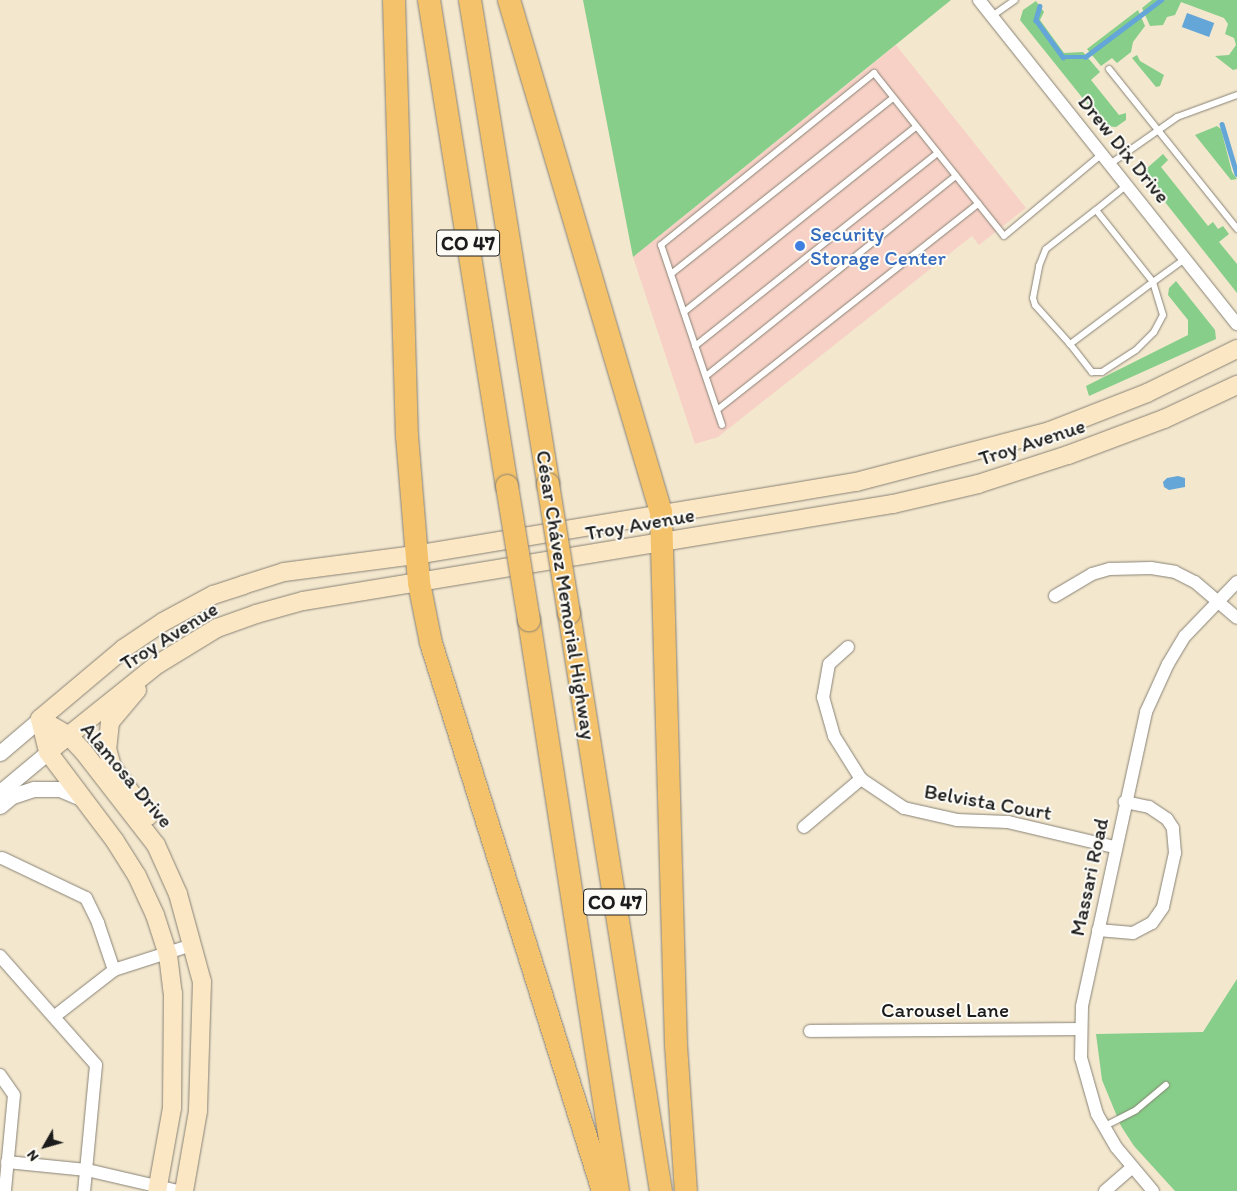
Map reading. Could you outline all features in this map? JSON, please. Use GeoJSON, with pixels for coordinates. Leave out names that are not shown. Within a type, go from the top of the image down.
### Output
{"type":"FeatureCollection","features":[{"type":"Feature","properties":{"kind":"highway"},"geometry":{"type":"LineString","coordinates":[[394,0],[408,436],[415,555],[419,583],[431,643],[603,1191]]}},
{"type":"Feature","properties":{"kind":"highway","name":"César Chávez Memorial Highway"},"geometry":{"type":"LineString","coordinates":[[429,0],[529,620],[618,1191]]}},
{"type":"Feature","properties":{"kind":"highway","name":"César Chávez Memorial Highway"},"geometry":{"type":"LineString","coordinates":[[470,0],[660,1191]]}},
{"type":"Feature","properties":{"kind":"highway"},"geometry":{"type":"LineString","coordinates":[[509,0],[661,512],[676,1045],[686,1191]]}},
{"type":"Feature","properties":{"kind":"main road","name":"Troy Avenue"},"geometry":{"type":"LineString","coordinates":[[40,719],[123,648],[213,595],[284,572],[415,555],[661,512],[856,482],[1050,431],[1147,393],[1237,349]]}},
{"type":"Feature","properties":{"kind":"main road","name":"Troy Avenue"},"geometry":{"type":"LineString","coordinates":[[48,752],[158,664],[217,628],[256,614],[303,601],[893,504],[978,484],[1155,422],[1237,384]]}},
{"type":"Feature","properties":{"kind":"main road"},"geometry":{"type":"LineString","coordinates":[[156,845],[160,831],[112,767],[107,749],[110,722],[158,664]]}},
{"type":"Feature","properties":{"kind":"main road","name":"Alamosa Drive"},"geometry":{"type":"LineString","coordinates":[[40,719],[68,735],[156,845],[178,894],[202,982],[198,1111],[184,1191]]}},
{"type":"Feature","properties":{"kind":"main road","name":"Alamosa Drive"},"geometry":{"type":"LineString","coordinates":[[40,719],[48,752],[138,876],[155,915],[167,952],[173,993],[172,1108],[158,1189]]}},
{"type":"Feature","properties":{"kind":"street","name":"Drew Dix Drive"},"geometry":{"type":"LineString","coordinates":[[979,0],[1237,324]]}},
{"type":"Feature","properties":{"kind":"street"},"geometry":{"type":"LineString","coordinates":[[1055,596],[1092,574],[1129,566],[1175,572],[1218,599],[1237,618]]}},
{"type":"Feature","properties":{"kind":"street","name":"Massari Road"},"geometry":{"type":"LineString","coordinates":[[1153,1191],[1131,1168],[1103,1127],[1087,1086],[1080,1029],[1114,847],[1138,741],[1156,688],[1185,636],[1218,599],[1237,582]]}},
{"type":"Feature","properties":{"kind":"street","name":"Belvista Court"},"geometry":{"type":"LineString","coordinates":[[848,647],[829,664],[823,697],[834,736],[862,779],[904,808],[957,820],[1008,822],[1114,847]]}},
{"type":"Feature","properties":{"kind":"street","name":"Troy Avenue"},"geometry":{"type":"LineString","coordinates":[[0,753],[40,719]]}},
{"type":"Feature","properties":{"kind":"street","name":"Troy Avenue"},"geometry":{"type":"LineString","coordinates":[[0,792],[48,752]]}},
{"type":"Feature","properties":{"kind":"street"},"geometry":{"type":"LineString","coordinates":[[804,827],[862,779]]}},
{"type":"Feature","properties":{"kind":"street"},"geometry":{"type":"LineString","coordinates":[[0,806],[12,796],[34,789],[60,790],[83,799]]}},
{"type":"Feature","properties":{"kind":"street"},"geometry":{"type":"LineString","coordinates":[[1098,930],[1133,933],[1152,923],[1163,907],[1175,853],[1173,828],[1167,819],[1149,807],[1125,802]]}},
{"type":"Feature","properties":{"kind":"street"},"geometry":{"type":"LineString","coordinates":[[2,858],[86,898],[98,923],[114,970]]}},
{"type":"Feature","properties":{"kind":"street"},"geometry":{"type":"LineString","coordinates":[[55,1016],[114,970],[192,945]]}},
{"type":"Feature","properties":{"kind":"street"},"geometry":{"type":"LineString","coordinates":[[0,956],[55,1016],[96,1065],[84,1191]]}},
{"type":"Feature","properties":{"kind":"street","name":"Carousel Lane"},"geometry":{"type":"LineString","coordinates":[[810,1031],[1080,1029]]}},
{"type":"Feature","properties":{"kind":"street"},"geometry":{"type":"LineString","coordinates":[[0,1075],[14,1095],[5,1191]]}},
{"type":"Feature","properties":{"kind":"street"},"geometry":{"type":"LineString","coordinates":[[8,1162],[87,1170],[158,1189],[177,1191]]}},
{"type":"Feature","properties":{"kind":"street"},"geometry":{"type":"LineString","coordinates":[[1105,1191],[1131,1168]]}},
{"type":"Feature","properties":{"kind":"lane"},"geometry":{"type":"LineString","coordinates":[[992,16],[1014,0]]}},
{"type":"Feature","properties":{"kind":"lane"},"geometry":{"type":"LineString","coordinates":[[1109,69],[1237,230]]}},
{"type":"Feature","properties":{"kind":"lane"},"geometry":{"type":"LineString","coordinates":[[722,425],[661,245],[874,73],[1004,236],[1106,159],[1205,105],[1237,95]]}},
{"type":"Feature","properties":{"kind":"lane"},"geometry":{"type":"LineString","coordinates":[[671,274],[893,98]]}},
{"type":"Feature","properties":{"kind":"lane"},"geometry":{"type":"LineString","coordinates":[[684,312],[916,127]]}},
{"type":"Feature","properties":{"kind":"lane"},"geometry":{"type":"LineString","coordinates":[[695,346],[938,153]]}},
{"type":"Feature","properties":{"kind":"lane"},"geometry":{"type":"LineString","coordinates":[[706,376],[956,176]]}},
{"type":"Feature","properties":{"kind":"lane"},"geometry":{"type":"LineString","coordinates":[[1096,210],[1153,282],[1163,315],[1154,332],[1136,350],[1102,372],[1092,372],[1070,344],[1035,306],[1033,298],[1039,266],[1046,249],[1127,185]]}},
{"type":"Feature","properties":{"kind":"lane"},"geometry":{"type":"LineString","coordinates":[[717,410],[978,204]]}},
{"type":"Feature","properties":{"kind":"lane"},"geometry":{"type":"LineString","coordinates":[[1070,344],[1185,259]]}},
{"type":"Feature","properties":{"kind":"lane"},"geometry":{"type":"LineString","coordinates":[[1103,1127],[1136,1110],[1166,1086]]}},
{"type":"Feature","properties":{"kind":"shaded area"},"geometry":{"type":"Polygon","coordinates":[[[896,45],[1026,208],[979,245],[972,236],[718,437],[695,444],[633,257],[896,45]]]}},
{"type":"Feature","properties":{"kind":"green space"},"geometry":{"type":"Polygon","coordinates":[[[583,0],[951,0],[633,257],[583,0]]]}},
{"type":"Feature","properties":{"kind":"green space"},"geometry":{"type":"Polygon","coordinates":[[[1152,0],[1237,0],[1237,69],[1233,70],[1215,56],[1229,55],[1236,45],[1234,38],[1225,34],[1228,24],[1224,18],[1181,2],[1175,15],[1167,17],[1163,25],[1150,26],[1142,8],[1152,0]]]}},
{"type":"Feature","properties":{"kind":"green space"},"geometry":{"type":"Polygon","coordinates":[[[1036,1],[1044,12],[1040,20],[1064,53],[1083,52],[1100,72],[1091,80],[1119,115],[1126,113],[1126,120],[1116,127],[1105,126],[1020,20],[1023,10],[1036,1]]]}},
{"type":"Feature","properties":{"kind":"green space"},"geometry":{"type":"Polygon","coordinates":[[[1138,10],[1145,26],[1133,42],[1131,52],[1117,63],[1112,58],[1101,66],[1087,49],[1138,10]]]}},
{"type":"Feature","properties":{"kind":"green space"},"geometry":{"type":"Polygon","coordinates":[[[1137,55],[1140,61],[1164,75],[1160,86],[1156,87],[1132,58],[1137,55]]]}},
{"type":"Feature","properties":{"kind":"green space"},"geometry":{"type":"Polygon","coordinates":[[[1217,126],[1221,129],[1232,172],[1237,179],[1231,180],[1195,135],[1217,126]]]}},
{"type":"Feature","properties":{"kind":"green space"},"geometry":{"type":"Polygon","coordinates":[[[1163,154],[1168,160],[1161,167],[1208,226],[1213,222],[1218,229],[1223,226],[1229,234],[1219,242],[1237,264],[1237,293],[1146,178],[1146,169],[1163,154]]]}},
{"type":"Feature","properties":{"kind":"green space"},"geometry":{"type":"Polygon","coordinates":[[[1176,281],[1215,330],[1216,339],[1089,396],[1086,386],[1188,335],[1188,320],[1168,295],[1169,288],[1176,281]]]}},
{"type":"Feature","properties":{"kind":"green space"},"geometry":{"type":"Polygon","coordinates":[[[1237,979],[1237,1191],[1175,1191],[1134,1146],[1121,1126],[1102,1080],[1096,1034],[1203,1032],[1237,979]]]}},
{"type":"Feature","properties":{"kind":"water"},"geometry":{"type":"Polygon","coordinates":[[[1187,13],[1214,23],[1209,37],[1182,27],[1187,13]]]}},
{"type":"Feature","properties":{"kind":"water"},"geometry":{"type":"Polygon","coordinates":[[[1178,476],[1185,478],[1185,487],[1169,490],[1164,487],[1163,482],[1167,478],[1178,476]]]}},
{"type":"Feature","properties":{"kind":"waterway"},"geometry":{"type":"LineString","coordinates":[[1040,6],[1036,20],[1063,57],[1085,57],[1161,0]]}},
{"type":"Feature","properties":{"kind":"waterway"},"geometry":{"type":"LineString","coordinates":[[1222,124],[1237,174]]}},
{"type":"Feature","properties":{"kind":"place","name":"Security Storage Center"},"geometry":{"type":"Point","coordinates":[800,246]}}]}
